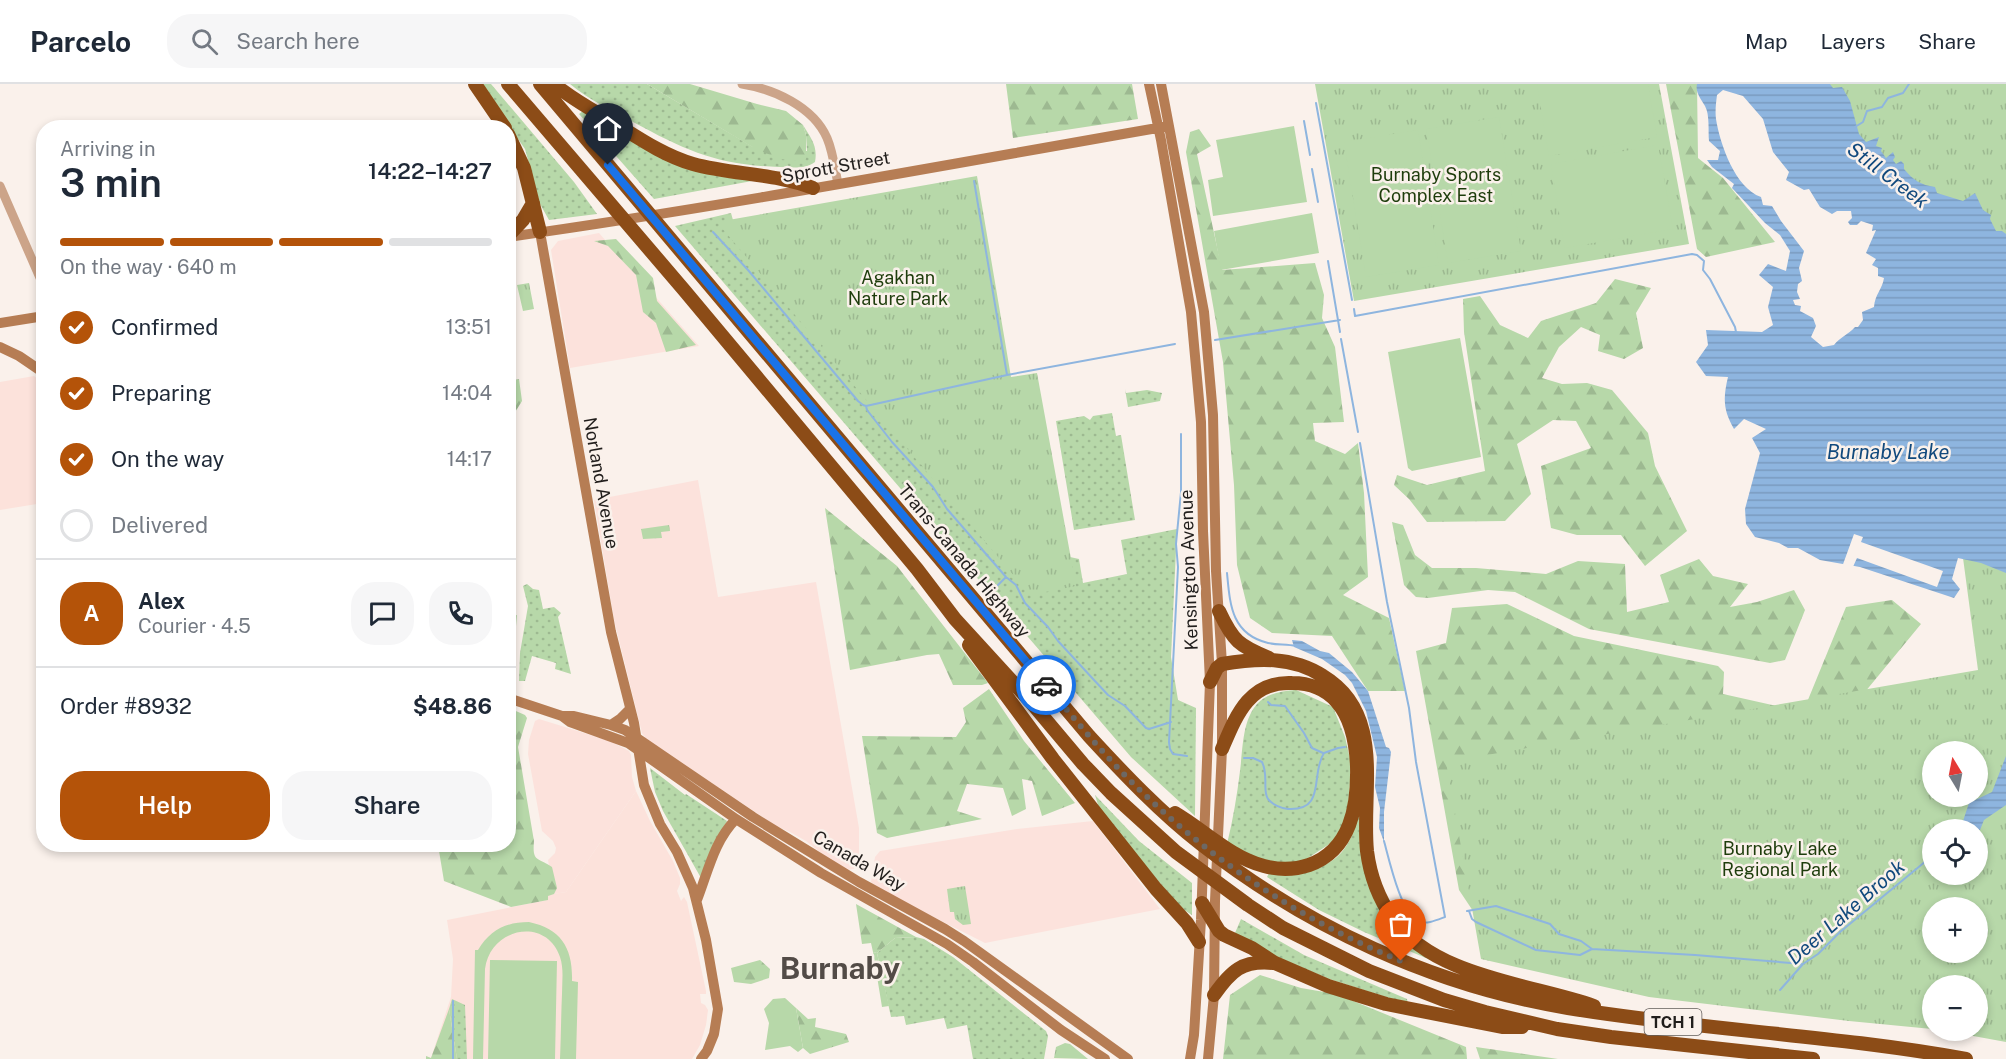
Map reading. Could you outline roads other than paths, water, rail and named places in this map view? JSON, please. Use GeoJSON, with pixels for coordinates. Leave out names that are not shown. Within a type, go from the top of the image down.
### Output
{"type":"FeatureCollection","features":[{"type":"Feature","properties":{"kind":"highway"},"geometry":{"type":"LineString","coordinates":[[475,84],[500,120]]}},
{"type":"Feature","properties":{"kind":"highway","name":"TCH 1"},"geometry":{"type":"LineString","coordinates":[[508,84],[902,550],[955,620],[1111,793],[1176,852],[1248,905],[1321,948],[1378,975],[1464,1006],[1557,1029],[1813,1059]]}},
{"type":"Feature","properties":{"kind":"highway","name":"Trans-Canada Highway"},"geometry":{"type":"LineString","coordinates":[[540,84],[1089,736],[1144,795],[1199,843],[1263,889],[1334,930],[1383,953],[1438,975],[1486,990],[1566,1008],[1845,1041],[1966,1059]]}},
{"type":"Feature","properties":{"kind":"highway"},"geometry":{"type":"LineString","coordinates":[[554,84],[571,98],[651,145],[691,163],[741,174],[796,181],[813,188]]}},
{"type":"Feature","properties":{"kind":"highway"},"geometry":{"type":"LineString","coordinates":[[516,151],[524,168],[540,232]]}},
{"type":"Feature","properties":{"kind":"highway"},"geometry":{"type":"LineString","coordinates":[[516,227],[533,203]]}},
{"type":"Feature","properties":{"kind":"highway"},"geometry":{"type":"LineString","coordinates":[[1219,611],[1235,640],[1247,649],[1271,659],[1312,669],[1333,682],[1352,703],[1359,716],[1366,747],[1366,836],[1370,869],[1380,897],[1393,920],[1404,932],[1436,956],[1476,972],[1624,1016]]}},
{"type":"Feature","properties":{"kind":"highway"},"geometry":{"type":"LineString","coordinates":[[955,620],[972,650],[1053,759],[1156,888],[1187,923],[1198,942]]}},
{"type":"Feature","properties":{"kind":"highway"},"geometry":{"type":"LineString","coordinates":[[1210,682],[1217,668],[1222,664],[1271,659]]}},
{"type":"Feature","properties":{"kind":"highway"},"geometry":{"type":"LineString","coordinates":[[1144,795],[1193,823],[1231,852],[1251,862],[1290,869],[1303,867],[1326,857],[1337,847],[1348,829],[1353,814],[1356,797],[1356,759],[1352,729],[1347,716],[1328,694],[1310,685],[1289,682],[1280,683],[1258,692],[1241,707],[1222,749]]}},
{"type":"Feature","properties":{"kind":"highway"},"geometry":{"type":"LineString","coordinates":[[1206,899],[1215,925],[1224,935],[1252,948],[1275,963],[1328,986],[1386,1004],[1502,1026],[1557,1029]]}},
{"type":"Feature","properties":{"kind":"highway"},"geometry":{"type":"LineString","coordinates":[[1214,995],[1229,975],[1245,965],[1260,962],[1275,963]]}},
{"type":"Feature","properties":{"kind":"main road","name":"Kensington Avenue"},"geometry":{"type":"LineString","coordinates":[[1149,84],[1163,127],[1195,255],[1204,312],[1201,422],[1203,542],[1210,682],[1205,816],[1206,899]]}},
{"type":"Feature","properties":{"kind":"main road","name":"Kensington Avenue"},"geometry":{"type":"LineString","coordinates":[[1161,84],[1163,127]]}},
{"type":"Feature","properties":{"kind":"main road","name":"Sprott Street"},"geometry":{"type":"LineString","coordinates":[[516,235],[838,184],[1163,127]]}},
{"type":"Feature","properties":{"kind":"main road","name":"Norland Avenue"},"geometry":{"type":"LineString","coordinates":[[540,232],[609,624],[637,737],[644,784],[651,806],[686,871],[697,901],[718,1006],[714,1034],[701,1059]]}},
{"type":"Feature","properties":{"kind":"main road"},"geometry":{"type":"LineString","coordinates":[[0,323],[36,317]]}},
{"type":"Feature","properties":{"kind":"main road"},"geometry":{"type":"LineString","coordinates":[[0,347],[19,356],[36,368]]}},
{"type":"Feature","properties":{"kind":"main road","name":"Kensington Avenue"},"geometry":{"type":"LineString","coordinates":[[1190,1059],[1194,1035],[1198,942],[1218,826],[1222,749],[1222,664],[1215,531],[1213,415],[1202,350]]}},
{"type":"Feature","properties":{"kind":"main road","name":"Canada Way"},"geometry":{"type":"LineString","coordinates":[[516,701],[562,716],[570,722],[628,743],[736,819],[854,892],[947,944],[1061,1030],[1105,1059]]}},
{"type":"Feature","properties":{"kind":"main road"},"geometry":{"type":"LineString","coordinates":[[611,725],[630,709]]}},
{"type":"Feature","properties":{"kind":"main road","name":"Canada Way"},"geometry":{"type":"LineString","coordinates":[[562,716],[574,716],[611,725],[637,737],[753,817],[859,882],[964,941],[1128,1059]]}},
{"type":"Feature","properties":{"kind":"main road"},"geometry":{"type":"LineString","coordinates":[[697,901],[713,855],[722,837],[736,819]]}},
{"type":"Feature","properties":{"kind":"main road"},"geometry":{"type":"LineString","coordinates":[[1208,1059],[1214,995],[1215,925]]}},
{"type":"Feature","properties":{"kind":"street"},"geometry":{"type":"LineString","coordinates":[[742,84],[773,92],[813,118],[826,136],[838,184]]}},
{"type":"Feature","properties":{"kind":"street"},"geometry":{"type":"LineString","coordinates":[[0,186],[36,269]]}},
{"type":"Feature","properties":{"kind":"water","name":"Burnaby Lake"},"geometry":{"type":"Polygon","coordinates":[[[1697,84],[1830,84],[1833,88],[1842,87],[1850,101],[1859,134],[1866,142],[1879,137],[1876,146],[1882,148],[1881,151],[1886,158],[1893,152],[1895,157],[1893,160],[1896,164],[1901,161],[1904,169],[1911,176],[1921,183],[1935,187],[1937,193],[1963,201],[1975,193],[1983,210],[1991,215],[1990,219],[1996,231],[2006,234],[2006,573],[1981,563],[1958,558],[1952,579],[1960,589],[1954,598],[1860,567],[1820,560],[1798,548],[1788,548],[1779,543],[1755,537],[1746,524],[1745,509],[1760,453],[1752,438],[1766,429],[1744,419],[1734,429],[1725,404],[1728,377],[1706,376],[1696,362],[1708,345],[1706,330],[1762,332],[1773,325],[1768,307],[1773,287],[1759,275],[1768,264],[1786,271],[1790,251],[1780,235],[1765,223],[1732,188],[1734,184],[1712,167],[1707,160],[1718,160],[1720,151],[1709,141],[1708,114],[1697,84]],[[1723,90],[1717,95],[1716,119],[1725,152],[1736,175],[1744,185],[1761,197],[1763,205],[1772,206],[1804,251],[1799,268],[1802,281],[1798,284],[1797,292],[1800,299],[1793,300],[1795,305],[1801,306],[1800,311],[1813,318],[1816,326],[1811,337],[1823,347],[1834,345],[1858,327],[1863,320],[1862,312],[1874,307],[1882,286],[1884,278],[1878,276],[1878,268],[1872,265],[1876,259],[1866,253],[1876,230],[1872,231],[1873,225],[1861,221],[1857,225],[1850,225],[1848,222],[1852,218],[1851,211],[1837,211],[1832,214],[1820,207],[1809,189],[1804,190],[1786,180],[1789,172],[1773,152],[1763,119],[1743,96],[1723,90]]]}},
{"type":"Feature","properties":{"kind":"water"},"geometry":{"type":"Polygon","coordinates":[[[1292,640],[1302,641],[1320,651],[1329,653],[1352,672],[1368,691],[1386,747],[1391,752],[1384,812],[1384,842],[1379,828],[1380,808],[1375,787],[1377,757],[1366,711],[1352,683],[1345,675],[1322,659],[1294,647],[1292,640]]]}},
{"type":"Feature","properties":{"kind":"water"},"geometry":{"type":"Polygon","coordinates":[[[2006,756],[2006,805],[1985,819],[1964,819],[1968,807],[1988,807],[1988,794],[1992,792],[2006,756]]]}},
{"type":"Feature","properties":{"kind":"waterway"},"geometry":{"type":"LineString","coordinates":[[1855,127],[1863,122],[1867,111],[1882,107],[1888,98],[1903,93],[1909,84]]}},
{"type":"Feature","properties":{"kind":"waterway"},"geometry":{"type":"LineString","coordinates":[[1316,103],[1352,300]]}},
{"type":"Feature","properties":{"kind":"waterway"},"geometry":{"type":"LineString","coordinates":[[1304,121],[1310,155]]}},
{"type":"Feature","properties":{"kind":"waterway"},"geometry":{"type":"LineString","coordinates":[[1312,169],[1318,202]]}},
{"type":"Feature","properties":{"kind":"waterway"},"geometry":{"type":"LineString","coordinates":[[974,181],[1007,375]]}},
{"type":"Feature","properties":{"kind":"waterway"},"geometry":{"type":"LineString","coordinates":[[713,232],[748,270],[858,401],[866,406],[892,442],[933,487],[947,509],[1006,577],[1016,585],[1025,603],[1108,695],[1125,706],[1146,728],[1171,722]]}},
{"type":"Feature","properties":{"kind":"waterway"},"geometry":{"type":"LineString","coordinates":[[1354,309],[1355,316],[1692,254],[1704,261],[1703,270],[1710,279],[1736,332]]}},
{"type":"Feature","properties":{"kind":"waterway"},"geometry":{"type":"LineString","coordinates":[[1328,261],[1340,332]]}},
{"type":"Feature","properties":{"kind":"waterway"},"geometry":{"type":"LineString","coordinates":[[1215,340],[1340,320]]}},
{"type":"Feature","properties":{"kind":"waterway"},"geometry":{"type":"LineString","coordinates":[[1341,339],[1358,432]]}},
{"type":"Feature","properties":{"kind":"waterway"},"geometry":{"type":"LineString","coordinates":[[866,406],[1007,375],[1175,344]]}},
{"type":"Feature","properties":{"kind":"waterway"},"geometry":{"type":"LineString","coordinates":[[1181,434],[1181,492],[1176,544],[1178,567],[1169,742],[1173,754],[1187,756]]}},
{"type":"Feature","properties":{"kind":"waterway"},"geometry":{"type":"LineString","coordinates":[[1360,443],[1445,917],[1432,922],[1424,922],[1412,916],[1401,897],[1384,841]]}},
{"type":"Feature","properties":{"kind":"waterway"},"geometry":{"type":"LineString","coordinates":[[1227,573],[1229,596],[1235,616],[1246,633],[1268,643],[1296,646]]}},
{"type":"Feature","properties":{"kind":"waterway"},"geometry":{"type":"LineString","coordinates":[[993,590],[1006,577]]}},
{"type":"Feature","properties":{"kind":"waterway"},"geometry":{"type":"LineString","coordinates":[[1268,702],[1271,705],[1285,706],[1312,748],[1323,753]]}},
{"type":"Feature","properties":{"kind":"waterway"},"geometry":{"type":"LineString","coordinates":[[1244,758],[1253,758],[1262,762],[1266,795],[1270,801],[1285,809],[1300,808],[1313,798],[1324,753],[1345,747]]}},
{"type":"Feature","properties":{"kind":"waterway","name":"Deer Lake Brook"},"geometry":{"type":"LineString","coordinates":[[1780,990],[1803,964],[1818,954],[1840,932],[1922,864]]}},
{"type":"Feature","properties":{"kind":"waterway"},"geometry":{"type":"LineString","coordinates":[[1467,911],[1496,906],[1550,924],[1559,934],[1581,941],[1592,949],[1803,964]]}},
{"type":"Feature","properties":{"kind":"waterway"},"geometry":{"type":"LineString","coordinates":[[1469,911],[1476,922],[1536,950],[1580,955],[1592,949]]}},
{"type":"Feature","properties":{"kind":"waterway"},"geometry":{"type":"LineString","coordinates":[[453,1001],[453,1059]]}},
{"type":"Feature","properties":{"kind":"district","name":"Burnaby"},"geometry":{"type":"Point","coordinates":[840,969]}},
{"type":"Feature","properties":{"kind":"park label","name":"Burnaby Sports Complex East"},"geometry":{"type":"Point","coordinates":[1436,185]}},
{"type":"Feature","properties":{"kind":"park label","name":"Agakhan Nature Park"},"geometry":{"type":"Point","coordinates":[898,288]}},
{"type":"Feature","properties":{"kind":"park label","name":"Burnaby Lake Regional Park"},"geometry":{"type":"Point","coordinates":[1780,859]}},
{"type":"Feature","properties":{"kind":"water label","name":"Still Creek"},"geometry":{"type":"Point","coordinates":[1888,175]}}]}
